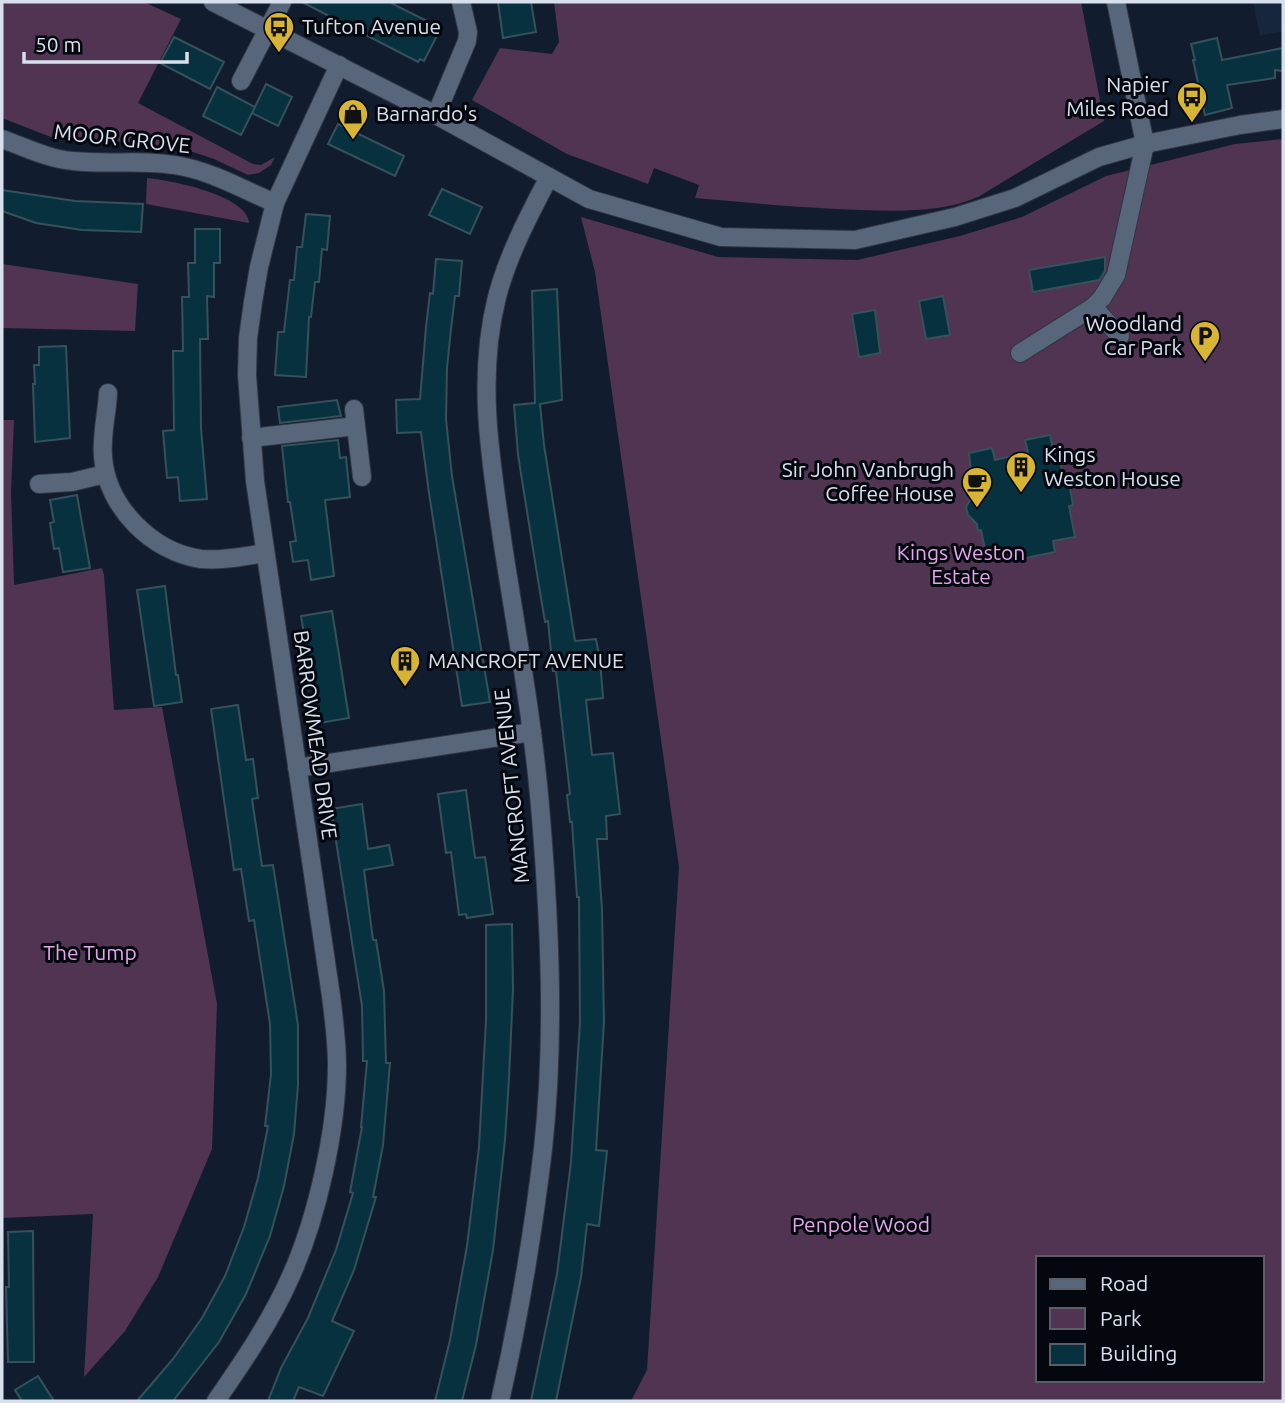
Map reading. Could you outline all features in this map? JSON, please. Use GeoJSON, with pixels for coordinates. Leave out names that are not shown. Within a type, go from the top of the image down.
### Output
{"type":"FeatureCollection","features":[{"type":"Feature","properties":{"kind":"street"},"geometry":{"type":"LineString","coordinates":[[212,2],[436,115],[589,199],[721,237],[855,240],[955,217],[1015,198],[1099,157],[1145,144],[1283,119]]}},
{"type":"Feature","properties":{"kind":"street"},"geometry":{"type":"LineString","coordinates":[[241,81],[282,2]]}},
{"type":"Feature","properties":{"kind":"street"},"geometry":{"type":"LineString","coordinates":[[436,115],[467,41],[468,32],[461,2]]}},
{"type":"Feature","properties":{"kind":"street"},"geometry":{"type":"LineString","coordinates":[[1020,352],[1093,307],[1116,275],[1145,144],[1115,2]]}},
{"type":"Feature","properties":{"kind":"street","name":"BARROWMEAD DRIVE"},"geometry":{"type":"LineString","coordinates":[[216,1401],[243,1362],[290,1278],[318,1195],[335,1099],[336,1045],[331,996],[265,554],[251,438],[247,375],[248,338],[259,267],[275,203],[339,65]]}},
{"type":"Feature","properties":{"kind":"street","name":"MOOR GROVE"},"geometry":{"type":"LineString","coordinates":[[2,139],[62,160],[160,162],[183,166],[275,203]]}},
{"type":"Feature","properties":{"kind":"street","name":"MANCROFT AVENUE"},"geometry":{"type":"LineString","coordinates":[[500,1401],[515,1338],[543,1149],[549,1037],[547,896],[541,815],[532,732],[489,451],[486,377],[497,297],[525,222],[549,177]]}},
{"type":"Feature","properties":{"kind":"street"},"geometry":{"type":"LineString","coordinates":[[1093,307],[1120,336]]}},
{"type":"Feature","properties":{"kind":"street"},"geometry":{"type":"LineString","coordinates":[[107,393],[103,445],[105,474],[120,505],[138,527],[167,547],[202,559],[265,554]]}},
{"type":"Feature","properties":{"kind":"street"},"geometry":{"type":"LineString","coordinates":[[251,438],[356,417],[362,477]]}},
{"type":"Feature","properties":{"kind":"street"},"geometry":{"type":"LineString","coordinates":[[39,484],[72,482],[105,474]]}},
{"type":"Feature","properties":{"kind":"street"},"geometry":{"type":"LineString","coordinates":[[297,768],[532,732]]}},
{"type":"Feature","properties":{"kind":"shaded area"},"geometry":{"type":"Polygon","coordinates":[[[1253,2],[1283,2],[1283,31],[1260,36],[1253,2]]]}},
{"type":"Feature","properties":{"kind":"green space"},"geometry":{"type":"Polygon","coordinates":[[[2,2],[144,2],[181,19],[138,103],[253,164],[261,165],[275,157],[271,165],[259,173],[248,175],[214,159],[181,148],[114,141],[61,141],[2,118],[2,2]]]}},
{"type":"Feature","properties":{"kind":"green space"},"geometry":{"type":"Polygon","coordinates":[[[554,2],[1081,2],[1104,121],[978,197],[950,206],[891,211],[798,207],[695,198],[699,185],[654,168],[648,184],[567,154],[472,100],[500,48],[552,54],[559,42],[554,2]]]}},
{"type":"Feature","properties":{"kind":"green space","name":"Kings Weston Estate"},"geometry":{"type":"Polygon","coordinates":[[[1283,139],[1283,1401],[631,1401],[647,1370],[679,867],[595,272],[581,217],[718,257],[857,260],[960,236],[1022,217],[1106,176],[1235,144],[1283,139]]]}},
{"type":"Feature","properties":{"kind":"green space"},"geometry":{"type":"Polygon","coordinates":[[[147,178],[189,186],[222,197],[245,213],[249,223],[146,204],[147,178]]]}},
{"type":"Feature","properties":{"kind":"green space"},"geometry":{"type":"Polygon","coordinates":[[[2,264],[138,284],[135,331],[2,328],[2,264]]]}},
{"type":"Feature","properties":{"kind":"green space","name":"The Tump"},"geometry":{"type":"Polygon","coordinates":[[[2,420],[14,420],[11,492],[14,585],[102,568],[114,710],[162,707],[217,1004],[212,1149],[158,1277],[125,1331],[84,1377],[93,1214],[2,1218],[2,420]]]}},
{"type":"Feature","properties":{"kind":"building"},"geometry":{"type":"Polygon","coordinates":[[[302,2],[389,2],[441,28],[424,61],[420,59],[418,62],[302,2]]]}},
{"type":"Feature","properties":{"kind":"building"},"geometry":{"type":"Polygon","coordinates":[[[498,2],[531,2],[536,32],[503,38],[498,2]]]}},
{"type":"Feature","properties":{"kind":"building"},"geometry":{"type":"Polygon","coordinates":[[[174,37],[224,62],[210,89],[160,63],[174,37]]]}},
{"type":"Feature","properties":{"kind":"building"},"geometry":{"type":"Polygon","coordinates":[[[1217,38],[1222,60],[1283,48],[1283,71],[1275,70],[1275,78],[1227,85],[1232,108],[1205,115],[1191,44],[1217,38]]]}},
{"type":"Feature","properties":{"kind":"building"},"geometry":{"type":"Polygon","coordinates":[[[266,84],[292,97],[278,126],[252,113],[266,84]]]}},
{"type":"Feature","properties":{"kind":"building"},"geometry":{"type":"Polygon","coordinates":[[[217,87],[255,107],[241,135],[203,116],[217,87]]]}},
{"type":"Feature","properties":{"kind":"building"},"geometry":{"type":"Polygon","coordinates":[[[338,124],[404,156],[395,176],[328,144],[338,124]]]}},
{"type":"Feature","properties":{"kind":"building"},"geometry":{"type":"Polygon","coordinates":[[[442,189],[482,207],[470,234],[429,215],[442,189]]]}},
{"type":"Feature","properties":{"kind":"building"},"geometry":{"type":"Polygon","coordinates":[[[2,190],[75,201],[143,204],[141,232],[82,230],[36,223],[2,211],[2,190]]]}},
{"type":"Feature","properties":{"kind":"building"},"geometry":{"type":"Polygon","coordinates":[[[306,214],[330,216],[327,250],[322,249],[319,282],[315,282],[309,317],[306,377],[275,375],[278,332],[284,332],[290,280],[294,280],[297,247],[302,247],[306,214]]]}},
{"type":"Feature","properties":{"kind":"building"},"geometry":{"type":"Polygon","coordinates":[[[195,229],[220,229],[220,263],[214,263],[214,297],[207,296],[208,339],[200,339],[201,428],[207,499],[180,501],[178,477],[167,478],[163,431],[174,430],[173,351],[183,351],[182,297],[189,297],[188,263],[195,263],[195,229]]]}},
{"type":"Feature","properties":{"kind":"building"},"geometry":{"type":"Polygon","coordinates":[[[1105,257],[1105,271],[1099,280],[1033,292],[1029,270],[1105,257]]]}},
{"type":"Feature","properties":{"kind":"building"},"geometry":{"type":"Polygon","coordinates":[[[436,259],[462,261],[447,368],[446,419],[452,476],[490,702],[462,706],[421,432],[397,433],[396,400],[420,399],[426,327],[430,293],[433,294],[436,259]]]}},
{"type":"Feature","properties":{"kind":"building"},"geometry":{"type":"Polygon","coordinates":[[[557,289],[562,400],[540,404],[544,445],[575,641],[596,639],[600,660],[603,698],[586,700],[592,755],[613,753],[620,814],[606,816],[607,839],[597,839],[602,909],[604,1022],[596,1150],[607,1151],[599,1226],[587,1224],[581,1277],[556,1401],[531,1401],[557,1274],[571,1162],[580,1022],[579,897],[556,671],[553,671],[548,621],[545,622],[518,455],[514,405],[535,403],[532,291],[557,289]]]}},
{"type":"Feature","properties":{"kind":"building"},"geometry":{"type":"Polygon","coordinates":[[[943,296],[950,335],[926,339],[919,301],[943,296]]]}},
{"type":"Feature","properties":{"kind":"building"},"geometry":{"type":"Polygon","coordinates":[[[875,310],[880,353],[859,357],[852,314],[875,310]]]}},
{"type":"Feature","properties":{"kind":"building"},"geometry":{"type":"Polygon","coordinates":[[[66,346],[70,438],[35,442],[33,384],[34,365],[39,365],[39,347],[66,346]]]}},
{"type":"Feature","properties":{"kind":"building"},"geometry":{"type":"Polygon","coordinates":[[[337,400],[341,416],[280,423],[278,407],[337,400]]]}},
{"type":"Feature","properties":{"kind":"building","name":"Kings Weston House"},"geometry":{"type":"Polygon","coordinates":[[[1050,435],[1053,449],[1058,448],[1063,478],[1068,477],[1073,505],[1069,506],[1075,537],[1053,541],[1055,552],[1010,561],[1008,550],[986,554],[981,530],[978,531],[977,524],[968,515],[966,507],[972,497],[970,489],[973,488],[969,453],[992,448],[995,460],[1028,452],[1025,440],[1050,435]]]}},
{"type":"Feature","properties":{"kind":"building"},"geometry":{"type":"Polygon","coordinates":[[[338,440],[340,458],[346,457],[350,497],[325,500],[334,576],[311,580],[308,560],[293,562],[290,542],[296,541],[288,502],[282,446],[338,440]]]}},
{"type":"Feature","properties":{"kind":"building"},"geometry":{"type":"Polygon","coordinates":[[[77,495],[90,568],[63,572],[59,548],[54,549],[50,523],[54,522],[50,500],[77,495]]]}},
{"type":"Feature","properties":{"kind":"building"},"geometry":{"type":"Polygon","coordinates":[[[165,586],[182,702],[154,706],[137,590],[165,586]]]}},
{"type":"Feature","properties":{"kind":"building"},"geometry":{"type":"Polygon","coordinates":[[[332,611],[349,718],[319,723],[301,616],[332,611]]]}},
{"type":"Feature","properties":{"kind":"building"},"geometry":{"type":"Polygon","coordinates":[[[238,705],[246,760],[253,759],[258,798],[252,799],[262,866],[273,865],[298,1025],[298,1085],[294,1134],[284,1186],[270,1236],[246,1294],[219,1342],[173,1401],[137,1401],[173,1359],[202,1318],[225,1276],[244,1227],[258,1178],[268,1126],[265,1126],[271,1074],[270,1024],[254,920],[249,921],[241,869],[234,870],[211,709],[238,705]]]}},
{"type":"Feature","properties":{"kind":"building"},"geometry":{"type":"Polygon","coordinates":[[[466,790],[475,858],[485,857],[493,914],[467,918],[466,914],[459,915],[451,852],[446,853],[438,794],[466,790]]]}},
{"type":"Feature","properties":{"kind":"building"},"geometry":{"type":"Polygon","coordinates":[[[362,804],[368,849],[389,845],[393,865],[364,870],[373,940],[376,940],[384,991],[386,1063],[390,1063],[383,1145],[373,1197],[376,1197],[354,1270],[332,1321],[354,1331],[323,1396],[299,1387],[293,1401],[268,1401],[281,1368],[308,1318],[336,1250],[353,1193],[350,1192],[362,1127],[367,1061],[363,1061],[362,1006],[331,809],[362,804]]]}},
{"type":"Feature","properties":{"kind":"building"},"geometry":{"type":"Polygon","coordinates":[[[512,924],[513,989],[509,1079],[493,1250],[476,1345],[462,1401],[435,1401],[450,1340],[467,1246],[479,1147],[486,1020],[486,925],[512,924]]]}},
{"type":"Feature","properties":{"kind":"building"},"geometry":{"type":"Polygon","coordinates":[[[33,1231],[34,1362],[8,1362],[8,1232],[33,1231]]]}},
{"type":"Feature","properties":{"kind":"building"},"geometry":{"type":"Polygon","coordinates":[[[38,1376],[54,1401],[22,1401],[15,1390],[38,1376]]]}},
{"type":"Feature","properties":{"kind":"place","name":"Tufton Avenue"},"geometry":{"type":"Point","coordinates":[279,54]}},
{"type":"Feature","properties":{"kind":"place","name":"Napier Miles Road"},"geometry":{"type":"Point","coordinates":[1192,124]}},
{"type":"Feature","properties":{"kind":"place","name":"Barnardo's"},"geometry":{"type":"Point","coordinates":[353,141]}},
{"type":"Feature","properties":{"kind":"place","name":"Woodland Car Park"},"geometry":{"type":"Point","coordinates":[1205,363]}},
{"type":"Feature","properties":{"kind":"place","name":"Kings Weston House"},"geometry":{"type":"Point","coordinates":[1021,494]}},
{"type":"Feature","properties":{"kind":"place","name":"Sir John Vanbrugh Coffee House"},"geometry":{"type":"Point","coordinates":[977,509]}},
{"type":"Feature","properties":{"kind":"place","name":"MANCROFT AVENUE"},"geometry":{"type":"Point","coordinates":[405,688]}},
{"type":"Feature","properties":{"kind":"park label","name":"Penpole Wood"},"geometry":{"type":"Point","coordinates":[861,1225]}}]}
